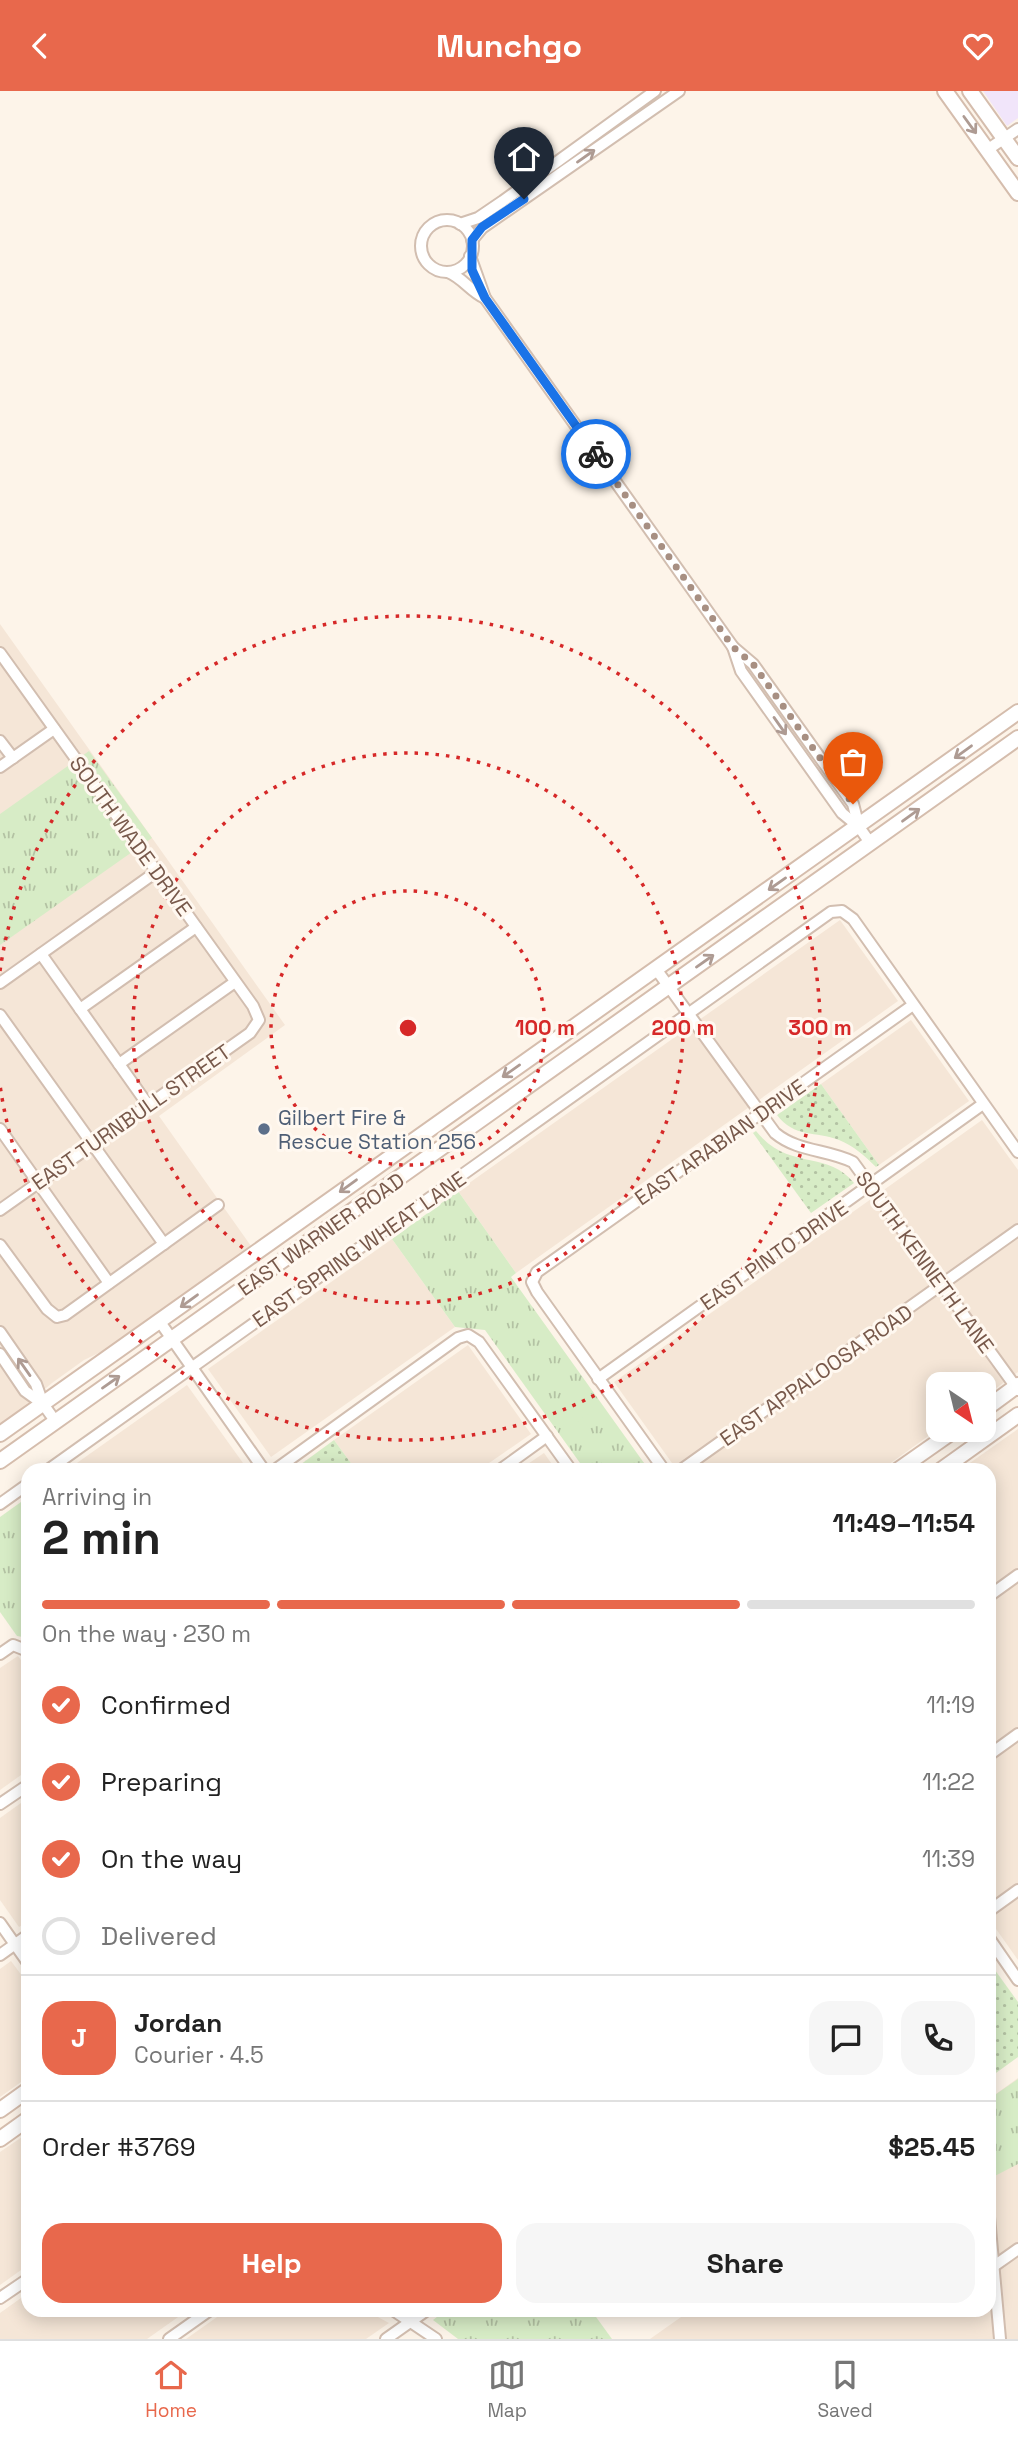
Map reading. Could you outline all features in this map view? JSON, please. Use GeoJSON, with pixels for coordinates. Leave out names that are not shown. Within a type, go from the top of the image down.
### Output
{"type":"FeatureCollection","features":[{"type":"Feature","properties":{"kind":"main road"},"geometry":{"type":"LineString","coordinates":[[945,91],[1018,193]]}},
{"type":"Feature","properties":{"kind":"main road"},"geometry":{"type":"LineString","coordinates":[[970,91],[1018,158]]}},
{"type":"Feature","properties":{"kind":"main road","name":"EAST WARNER ROAD"},"geometry":{"type":"LineString","coordinates":[[0,1434],[1018,712]]}},
{"type":"Feature","properties":{"kind":"main road","name":"EAST WARNER ROAD"},"geometry":{"type":"LineString","coordinates":[[0,1461],[1018,738]]}},
{"type":"Feature","properties":{"kind":"main road"},"geometry":{"type":"LineString","coordinates":[[376,1166],[390,1185]]}},
{"type":"Feature","properties":{"kind":"main road"},"geometry":{"type":"LineString","coordinates":[[996,1402],[1017,1387]]}},
{"type":"Feature","properties":{"kind":"main road"},"geometry":{"type":"LineString","coordinates":[[951,1463],[1018,1415]]}},
{"type":"Feature","properties":{"kind":"main road"},"geometry":{"type":"LineString","coordinates":[[908,1463],[938,1442]]}},
{"type":"Feature","properties":{"kind":"main road"},"geometry":{"type":"LineString","coordinates":[[0,2111],[21,2095]]}},
{"type":"Feature","properties":{"kind":"main road"},"geometry":{"type":"LineString","coordinates":[[0,2139],[21,2124]]}},
{"type":"Feature","properties":{"kind":"street"},"geometry":{"type":"LineString","coordinates":[[485,298],[474,293],[459,277],[431,266],[425,260],[421,243],[428,228],[444,220],[460,224],[478,218],[655,91]]}},
{"type":"Feature","properties":{"kind":"street"},"geometry":{"type":"LineString","coordinates":[[679,91],[482,227],[472,240],[470,256],[485,298],[733,647],[753,664],[853,804],[859,827],[871,843]]}},
{"type":"Feature","properties":{"kind":"street"},"geometry":{"type":"LineString","coordinates":[[988,150],[1018,129]]}},
{"type":"Feature","properties":{"kind":"street"},"geometry":{"type":"LineString","coordinates":[[460,224],[472,240]]}},
{"type":"Feature","properties":{"kind":"street"},"geometry":{"type":"LineString","coordinates":[[447,271],[461,267],[470,256]]}},
{"type":"Feature","properties":{"kind":"street","name":"SOUTH WADE DRIVE"},"geometry":{"type":"LineString","coordinates":[[0,653],[235,982],[259,1020]]}},
{"type":"Feature","properties":{"kind":"street"},"geometry":{"type":"LineString","coordinates":[[0,767],[54,729]]}},
{"type":"Feature","properties":{"kind":"street"},"geometry":{"type":"LineString","coordinates":[[0,741],[13,758]]}},
{"type":"Feature","properties":{"kind":"street"},"geometry":{"type":"LineString","coordinates":[[0,983],[156,872]]}},
{"type":"Feature","properties":{"kind":"street","name":"EAST SPRING WHEAT LANE"},"geometry":{"type":"LineString","coordinates":[[58,1463],[831,912],[842,911],[853,919],[913,1005]]}},
{"type":"Feature","properties":{"kind":"street"},"geometry":{"type":"LineString","coordinates":[[80,1009],[195,927]]}},
{"type":"Feature","properties":{"kind":"street"},"geometry":{"type":"LineString","coordinates":[[41,954],[148,1105]]}},
{"type":"Feature","properties":{"kind":"street","name":"SOUTH KENNETH LANE"},"geometry":{"type":"LineString","coordinates":[[656,969],[761,1115],[787,1143],[835,1153],[853,1162],[1017,1387]]}},
{"type":"Feature","properties":{"kind":"street"},"geometry":{"type":"LineString","coordinates":[[119,1064],[235,982]]}},
{"type":"Feature","properties":{"kind":"street"},"geometry":{"type":"LineString","coordinates":[[913,1005],[1018,1152]]}},
{"type":"Feature","properties":{"kind":"street","name":"EAST ARABIAN DRIVE"},"geometry":{"type":"LineString","coordinates":[[598,1379],[532,1282],[537,1272],[913,1005]]}},
{"type":"Feature","properties":{"kind":"street"},"geometry":{"type":"LineString","coordinates":[[0,1015],[164,1244]]}},
{"type":"Feature","properties":{"kind":"street","name":"EAST TURNBULL STREET"},"geometry":{"type":"LineString","coordinates":[[0,1210],[250,1033],[259,1020]]}},
{"type":"Feature","properties":{"kind":"street","name":"EAST PINTO DRIVE"},"geometry":{"type":"LineString","coordinates":[[598,1379],[984,1104]]}},
{"type":"Feature","properties":{"kind":"street"},"geometry":{"type":"LineString","coordinates":[[0,1129],[109,1283]]}},
{"type":"Feature","properties":{"kind":"street"},"geometry":{"type":"LineString","coordinates":[[0,1245],[47,1309],[57,1317],[65,1315],[218,1205]]}},
{"type":"Feature","properties":{"kind":"street","name":"EAST APPALOOSA ROAD"},"geometry":{"type":"LineString","coordinates":[[691,1463],[1018,1230]]}},
{"type":"Feature","properties":{"kind":"street"},"geometry":{"type":"LineString","coordinates":[[160,1322],[259,1463]]}},
{"type":"Feature","properties":{"kind":"street"},"geometry":{"type":"LineString","coordinates":[[0,1332],[36,1384],[43,1404],[56,1422]]}},
{"type":"Feature","properties":{"kind":"street"},"geometry":{"type":"LineString","coordinates":[[285,1463],[458,1338],[468,1335],[479,1342],[566,1463]]}},
{"type":"Feature","properties":{"kind":"street"},"geometry":{"type":"LineString","coordinates":[[0,1354],[25,1391],[43,1404]]}},
{"type":"Feature","properties":{"kind":"street"},"geometry":{"type":"LineString","coordinates":[[598,1379],[659,1463]]}},
{"type":"Feature","properties":{"kind":"street"},"geometry":{"type":"LineString","coordinates":[[510,1463],[547,1436]]}},
{"type":"Feature","properties":{"kind":"street"},"geometry":{"type":"LineString","coordinates":[[0,1504],[21,1490]]}},
{"type":"Feature","properties":{"kind":"street"},"geometry":{"type":"LineString","coordinates":[[996,1591],[1018,1575]]}},
{"type":"Feature","properties":{"kind":"street"},"geometry":{"type":"LineString","coordinates":[[0,1654],[21,1649]]}},
{"type":"Feature","properties":{"kind":"street"},"geometry":{"type":"LineString","coordinates":[[996,1750],[1018,1734]]}},
{"type":"Feature","properties":{"kind":"street"},"geometry":{"type":"LineString","coordinates":[[0,1804],[21,1789]]}},
{"type":"Feature","properties":{"kind":"street"},"geometry":{"type":"LineString","coordinates":[[996,1906],[1018,1890]]}},
{"type":"Feature","properties":{"kind":"street"},"geometry":{"type":"LineString","coordinates":[[0,1923],[21,1953]]}},
{"type":"Feature","properties":{"kind":"street"},"geometry":{"type":"LineString","coordinates":[[0,1955],[21,1940]]}},
{"type":"Feature","properties":{"kind":"street"},"geometry":{"type":"LineString","coordinates":[[996,1955],[1018,1980]]}},
{"type":"Feature","properties":{"kind":"street"},"geometry":{"type":"LineString","coordinates":[[996,2265],[1018,2249]]}},
{"type":"Feature","properties":{"kind":"street"},"geometry":{"type":"LineString","coordinates":[[0,2298],[21,2284]]}},
{"type":"Feature","properties":{"kind":"street"},"geometry":{"type":"LineString","coordinates":[[996,2290],[1000,2339]]}},
{"type":"Feature","properties":{"kind":"street"},"geometry":{"type":"LineString","coordinates":[[169,2339],[200,2317]]}},
{"type":"Feature","properties":{"kind":"street"},"geometry":{"type":"LineString","coordinates":[[404,2317],[436,2339]]}},
{"type":"Feature","properties":{"kind":"street"},"geometry":{"type":"LineString","coordinates":[[386,2339],[417,2317]]}},
{"type":"Feature","properties":{"kind":"shaded area"},"geometry":{"type":"Polygon","coordinates":[[[983,91],[1018,91],[1018,118],[1007,126],[983,91]]]}},
{"type":"Feature","properties":{"kind":"shaded area"},"geometry":{"type":"Polygon","coordinates":[[[0,624],[285,1025],[159,1116],[251,1246],[109,1348],[84,1360],[0,1426],[0,624]]]}},
{"type":"Feature","properties":{"kind":"shaded area"},"geometry":{"type":"Polygon","coordinates":[[[840,920],[898,1001],[516,1273],[458,1191],[840,920]]]}},
{"type":"Feature","properties":{"kind":"shaded area"},"geometry":{"type":"Polygon","coordinates":[[[911,1020],[969,1101],[879,1165],[821,1084],[911,1020]]]}},
{"type":"Feature","properties":{"kind":"shaded area"},"geometry":{"type":"Polygon","coordinates":[[[982,1120],[1018,1170],[1018,1372],[996,1388],[996,1372],[926,1372],[926,1438],[891,1463],[672,1463],[614,1382],[982,1120]]]}},
{"type":"Feature","properties":{"kind":"shaded area"},"geometry":{"type":"Polygon","coordinates":[[[392,1239],[455,1327],[271,1457],[208,1369],[392,1239]]]}},
{"type":"Feature","properties":{"kind":"shaded area"},"geometry":{"type":"Polygon","coordinates":[[[468,1345],[531,1434],[489,1463],[351,1463],[334,1440],[468,1345]]]}},
{"type":"Feature","properties":{"kind":"shaded area"},"geometry":{"type":"Polygon","coordinates":[[[187,1385],[243,1463],[77,1463],[187,1385]]]}},
{"type":"Feature","properties":{"kind":"shaded area"},"geometry":{"type":"Polygon","coordinates":[[[1018,1429],[1018,1960],[996,1929],[996,1463],[970,1463],[1018,1429]]]}},
{"type":"Feature","properties":{"kind":"shaded area"},"geometry":{"type":"Polygon","coordinates":[[[544,1453],[551,1463],[529,1463],[544,1453]]]}},
{"type":"Feature","properties":{"kind":"shaded area"},"geometry":{"type":"Polygon","coordinates":[[[18,1656],[21,1660],[21,1775],[0,1790],[0,1668],[18,1656]]]}},
{"type":"Feature","properties":{"kind":"shaded area"},"geometry":{"type":"Polygon","coordinates":[[[21,1803],[19,1927],[0,1900],[0,1818],[21,1803]]]}},
{"type":"Feature","properties":{"kind":"shaded area"},"geometry":{"type":"Polygon","coordinates":[[[11,1961],[21,1975],[21,2082],[0,2097],[0,1969],[11,1961]]]}},
{"type":"Feature","properties":{"kind":"shaded area"},"geometry":{"type":"Polygon","coordinates":[[[1018,2078],[1018,2339],[650,2339],[681,2317],[996,2317],[996,2094],[1018,2078]]]}},
{"type":"Feature","properties":{"kind":"shaded area"},"geometry":{"type":"Polygon","coordinates":[[[21,2138],[21,2270],[0,2285],[0,2152],[21,2138]]]}},
{"type":"Feature","properties":{"kind":"shaded area"},"geometry":{"type":"Polygon","coordinates":[[[21,2298],[21,2317],[178,2317],[147,2339],[0,2339],[0,2313],[21,2298]]]}},
{"type":"Feature","properties":{"kind":"shaded area"},"geometry":{"type":"Polygon","coordinates":[[[217,2317],[378,2317],[389,2323],[366,2339],[186,2339],[217,2317]]]}},
{"type":"Feature","properties":{"kind":"green space"},"geometry":{"type":"Polygon","coordinates":[[[89,751],[152,838],[0,945],[0,814],[89,751]]]}},
{"type":"Feature","properties":{"kind":"green space"},"geometry":{"type":"Polygon","coordinates":[[[821,1084],[879,1165],[876,1167],[850,1145],[830,1137],[798,1131],[777,1115],[821,1084]]]}},
{"type":"Feature","properties":{"kind":"green space"},"geometry":{"type":"Polygon","coordinates":[[[756,1131],[781,1152],[832,1166],[854,1183],[811,1213],[753,1133],[756,1131]]]}},
{"type":"Feature","properties":{"kind":"green space"},"geometry":{"type":"Polygon","coordinates":[[[458,1191],[516,1273],[511,1277],[644,1463],[580,1463],[485,1330],[455,1327],[392,1239],[458,1191]]]}},
{"type":"Feature","properties":{"kind":"green space"},"geometry":{"type":"Polygon","coordinates":[[[582,1392],[594,1410],[567,1429],[554,1412],[582,1392]]]}},
{"type":"Feature","properties":{"kind":"green space"},"geometry":{"type":"Polygon","coordinates":[[[334,1440],[351,1463],[303,1463],[334,1440]]]}},
{"type":"Feature","properties":{"kind":"green space"},"geometry":{"type":"Polygon","coordinates":[[[21,1502],[21,1637],[17,1636],[0,1612],[0,1517],[21,1502]]]}},
{"type":"Feature","properties":{"kind":"green space"},"geometry":{"type":"Polygon","coordinates":[[[996,1972],[1018,2002],[1018,2057],[996,2073],[996,1972]]]}},
{"type":"Feature","properties":{"kind":"green space"},"geometry":{"type":"Polygon","coordinates":[[[1018,2079],[1018,2164],[996,2175],[996,2094],[1018,2079]]]}},
{"type":"Feature","properties":{"kind":"green space"},"geometry":{"type":"Polygon","coordinates":[[[437,2317],[596,2317],[612,2339],[458,2339],[433,2320],[437,2317]]]}},
{"type":"Feature","properties":{"kind":"way so far"},"geometry":{"type":"LineString","coordinates":[[596,454],[733,647],[753,664],[853,804]]}},
{"type":"Feature","properties":{"kind":"place","name":"Gilbert Fire & Rescue Station 256"},"geometry":{"type":"Point","coordinates":[264,1129]}},
{"type":"Feature","properties":{"kind":"route"},"geometry":{"type":"LineString","coordinates":[[524,199],[482,227],[472,240],[472,270],[485,298],[596,454]]}}]}
